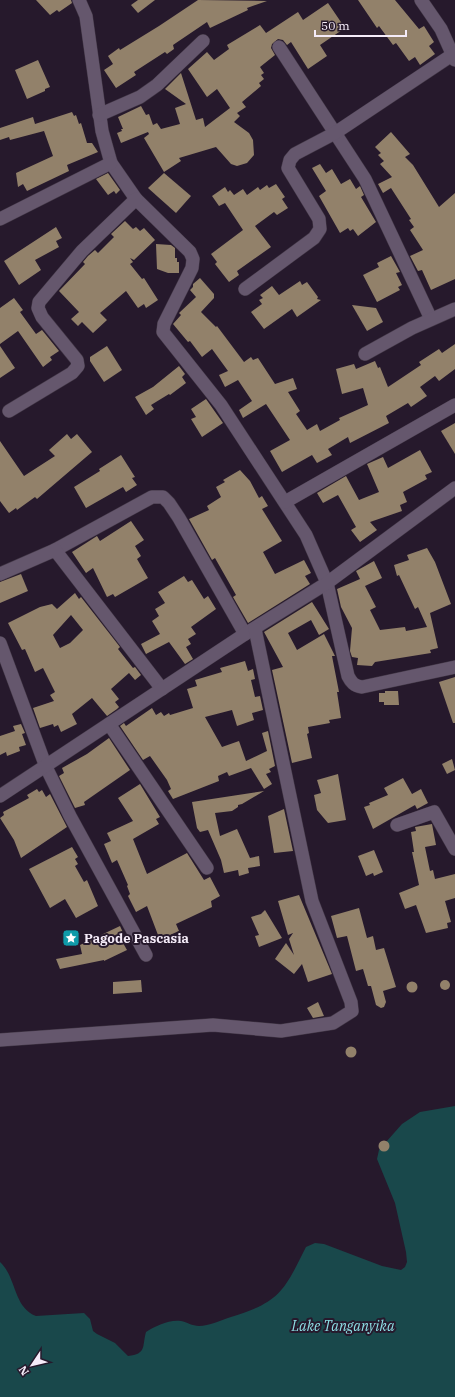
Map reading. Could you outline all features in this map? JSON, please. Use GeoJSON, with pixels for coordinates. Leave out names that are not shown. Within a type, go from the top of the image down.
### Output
{"type":"FeatureCollection","features":[{"type":"Feature","properties":{"kind":"street"},"geometry":{"type":"LineString","coordinates":[[79,0],[86,16],[99,115],[111,163],[136,199],[190,252],[194,259],[192,268],[164,324],[163,332],[221,404],[306,536],[327,583],[348,676],[354,684],[362,687],[455,667]]}},
{"type":"Feature","properties":{"kind":"street"},"geometry":{"type":"LineString","coordinates":[[245,289],[314,238],[320,229],[319,219],[290,171],[288,164],[295,154],[335,133],[454,56],[441,29],[421,0]]}},
{"type":"Feature","properties":{"kind":"street"},"geometry":{"type":"LineString","coordinates":[[99,115],[140,97],[157,85],[203,40]]}},
{"type":"Feature","properties":{"kind":"street"},"geometry":{"type":"LineString","coordinates":[[279,47],[364,179],[431,319]]}},
{"type":"Feature","properties":{"kind":"street"},"geometry":{"type":"LineString","coordinates":[[0,219],[111,163]]}},
{"type":"Feature","properties":{"kind":"street"},"geometry":{"type":"LineString","coordinates":[[9,411],[72,373],[78,366],[77,360],[42,317],[38,308],[39,302],[82,251],[136,199]]}},
{"type":"Feature","properties":{"kind":"street"},"geometry":{"type":"LineString","coordinates":[[365,354],[431,319],[455,309]]}},
{"type":"Feature","properties":{"kind":"street"},"geometry":{"type":"LineString","coordinates":[[285,502],[455,405]]}},
{"type":"Feature","properties":{"kind":"street"},"geometry":{"type":"LineString","coordinates":[[0,796],[46,767],[162,688],[327,583],[455,488]]}},
{"type":"Feature","properties":{"kind":"street"},"geometry":{"type":"LineString","coordinates":[[0,574],[55,550],[152,497],[163,497],[169,503],[250,631],[312,901],[351,1002],[352,1011],[333,1022],[280,1031],[213,1024],[0,1040]]}},
{"type":"Feature","properties":{"kind":"street"},"geometry":{"type":"LineString","coordinates":[[55,550],[162,688]]}},
{"type":"Feature","properties":{"kind":"street"},"geometry":{"type":"LineString","coordinates":[[0,643],[46,767],[70,816],[146,955]]}},
{"type":"Feature","properties":{"kind":"street"},"geometry":{"type":"LineString","coordinates":[[109,724],[207,868]]}},
{"type":"Feature","properties":{"kind":"street"},"geometry":{"type":"LineString","coordinates":[[397,825],[434,812],[455,849]]}},
{"type":"Feature","properties":{"kind":"water","name":"Lake Tanganyika"},"geometry":{"type":"Polygon","coordinates":[[[455,1106],[455,1397],[0,1397],[0,1262],[10,1276],[23,1306],[29,1312],[36,1316],[84,1313],[90,1319],[93,1331],[115,1343],[128,1356],[134,1355],[141,1351],[144,1345],[146,1332],[154,1327],[172,1321],[203,1326],[260,1306],[270,1300],[286,1285],[306,1247],[315,1243],[324,1244],[382,1266],[401,1270],[405,1267],[407,1262],[406,1252],[395,1203],[377,1159],[379,1150],[402,1124],[420,1112],[455,1106]]]}},
{"type":"Feature","properties":{"kind":"building"},"geometry":{"type":"Polygon","coordinates":[[[36,0],[71,0],[72,3],[59,12],[57,10],[50,15],[36,0]]]}},
{"type":"Feature","properties":{"kind":"building"},"geometry":{"type":"Polygon","coordinates":[[[138,0],[155,0],[138,13],[131,5],[138,0]]]}},
{"type":"Feature","properties":{"kind":"building"},"geometry":{"type":"Polygon","coordinates":[[[198,0],[267,1],[247,8],[248,10],[210,28],[207,22],[173,45],[174,49],[167,54],[165,52],[134,72],[136,75],[116,88],[104,70],[113,64],[108,56],[119,48],[120,50],[159,26],[198,0]]]}},
{"type":"Feature","properties":{"kind":"building"},"geometry":{"type":"Polygon","coordinates":[[[358,0],[395,0],[419,29],[424,26],[434,42],[429,46],[435,54],[420,65],[415,57],[409,61],[396,43],[393,45],[379,26],[377,28],[358,0]]]}},
{"type":"Feature","properties":{"kind":"building"},"geometry":{"type":"Polygon","coordinates":[[[328,3],[345,28],[320,45],[327,56],[308,69],[291,42],[287,45],[283,40],[278,39],[272,44],[271,48],[275,55],[260,67],[264,73],[261,75],[264,79],[259,83],[261,86],[242,102],[246,107],[237,113],[240,116],[234,122],[249,133],[253,140],[254,155],[247,163],[237,166],[231,164],[216,147],[179,158],[181,161],[164,172],[144,138],[149,134],[148,132],[121,143],[117,133],[123,129],[118,117],[141,106],[146,115],[149,114],[153,125],[157,123],[161,129],[180,124],[175,108],[186,104],[165,89],[181,73],[196,120],[203,118],[205,127],[230,108],[217,89],[207,97],[188,69],[207,52],[214,60],[229,49],[227,45],[260,25],[266,33],[298,12],[303,20],[328,3]]]}},
{"type":"Feature","properties":{"kind":"building"},"geometry":{"type":"Polygon","coordinates":[[[38,60],[50,87],[45,89],[45,91],[27,99],[15,70],[38,60]]]}},
{"type":"Feature","properties":{"kind":"building"},"geometry":{"type":"Polygon","coordinates":[[[72,112],[74,116],[76,115],[79,124],[81,123],[87,143],[92,143],[98,152],[67,165],[69,171],[27,191],[23,184],[18,187],[16,173],[53,156],[44,131],[10,140],[9,137],[0,140],[0,128],[33,117],[35,124],[72,112]]]}},
{"type":"Feature","properties":{"kind":"building"},"geometry":{"type":"Polygon","coordinates":[[[391,132],[410,154],[405,157],[413,165],[439,207],[455,193],[455,279],[431,290],[422,270],[418,271],[410,256],[423,250],[410,230],[414,227],[409,220],[411,219],[391,188],[383,193],[378,184],[392,177],[380,164],[384,161],[378,155],[381,153],[375,147],[391,132]]]}},
{"type":"Feature","properties":{"kind":"building"},"geometry":{"type":"Polygon","coordinates":[[[320,164],[326,173],[332,169],[341,184],[350,179],[356,189],[360,186],[364,195],[361,197],[376,222],[358,236],[353,229],[350,231],[348,228],[340,233],[319,196],[326,191],[312,168],[320,164]]]}},
{"type":"Feature","properties":{"kind":"building"},"geometry":{"type":"Polygon","coordinates":[[[108,173],[120,190],[116,194],[114,191],[108,195],[96,179],[108,173]]]}},
{"type":"Feature","properties":{"kind":"building"},"geometry":{"type":"Polygon","coordinates":[[[164,173],[191,196],[176,213],[148,188],[164,173]]]}},
{"type":"Feature","properties":{"kind":"building"},"geometry":{"type":"Polygon","coordinates":[[[276,184],[285,197],[282,199],[288,208],[277,215],[274,212],[255,226],[271,247],[237,271],[239,275],[229,282],[215,264],[217,262],[211,254],[243,230],[225,203],[219,206],[212,196],[225,187],[228,192],[230,190],[234,195],[243,189],[247,195],[258,187],[260,190],[267,185],[269,188],[276,184]]]}},
{"type":"Feature","properties":{"kind":"building"},"geometry":{"type":"Polygon","coordinates":[[[125,221],[133,229],[136,227],[140,231],[144,228],[155,240],[134,260],[130,258],[133,262],[130,264],[142,279],[144,278],[158,300],[146,308],[144,304],[138,308],[126,291],[100,313],[107,320],[93,333],[82,322],[78,326],[71,319],[79,312],[59,291],[85,264],[83,262],[88,256],[95,250],[98,253],[114,237],[111,234],[125,221]]]}},
{"type":"Feature","properties":{"kind":"building"},"geometry":{"type":"Polygon","coordinates":[[[56,227],[62,238],[56,241],[59,247],[35,260],[41,270],[19,285],[4,261],[56,227]]]}},
{"type":"Feature","properties":{"kind":"building"},"geometry":{"type":"Polygon","coordinates":[[[156,244],[171,245],[175,248],[175,258],[177,258],[177,262],[179,262],[179,273],[168,273],[157,269],[156,244]]]}},
{"type":"Feature","properties":{"kind":"building"},"geometry":{"type":"Polygon","coordinates":[[[391,256],[400,272],[396,273],[402,285],[398,287],[400,290],[377,302],[363,275],[379,267],[377,263],[391,256]]]}},
{"type":"Feature","properties":{"kind":"building"},"geometry":{"type":"Polygon","coordinates":[[[200,278],[214,294],[214,298],[201,312],[216,327],[217,326],[244,362],[251,357],[253,360],[258,358],[275,384],[293,378],[297,389],[288,392],[300,411],[296,414],[307,430],[317,424],[320,431],[340,420],[339,418],[368,405],[363,388],[342,394],[336,369],[354,364],[356,369],[375,361],[378,368],[380,367],[388,387],[421,365],[419,362],[439,349],[442,353],[455,344],[455,369],[439,381],[435,376],[420,387],[427,396],[411,407],[408,403],[386,416],[389,423],[350,443],[348,437],[328,449],[332,455],[317,463],[312,455],[282,472],[270,451],[290,440],[266,404],[243,418],[239,410],[252,401],[238,380],[225,387],[219,375],[228,371],[212,349],[202,357],[190,341],[188,342],[173,324],[181,315],[179,313],[196,297],[190,290],[193,287],[193,284],[200,278]]]}},
{"type":"Feature","properties":{"kind":"building"},"geometry":{"type":"Polygon","coordinates":[[[300,281],[302,285],[307,282],[318,297],[317,299],[321,300],[297,317],[292,309],[264,329],[251,312],[262,304],[259,300],[263,298],[260,295],[272,286],[279,295],[300,281]]]}},
{"type":"Feature","properties":{"kind":"building"},"geometry":{"type":"Polygon","coordinates":[[[14,298],[23,310],[20,312],[36,334],[42,330],[59,351],[50,357],[52,360],[43,367],[18,331],[0,344],[0,308],[14,298]]]}},
{"type":"Feature","properties":{"kind":"building"},"geometry":{"type":"Polygon","coordinates":[[[352,305],[376,308],[383,322],[367,331],[352,305]]]}},
{"type":"Feature","properties":{"kind":"building"},"geometry":{"type":"Polygon","coordinates":[[[0,346],[15,368],[0,378],[0,346]]]}},
{"type":"Feature","properties":{"kind":"building"},"geometry":{"type":"Polygon","coordinates":[[[107,346],[122,370],[104,382],[90,361],[90,357],[107,346]]]}},
{"type":"Feature","properties":{"kind":"building"},"geometry":{"type":"Polygon","coordinates":[[[179,366],[185,374],[182,377],[186,383],[170,395],[169,394],[151,405],[154,409],[146,415],[135,397],[153,387],[179,366]]]}},
{"type":"Feature","properties":{"kind":"building"},"geometry":{"type":"Polygon","coordinates":[[[206,399],[223,423],[202,437],[191,419],[196,417],[191,409],[206,399]]]}},
{"type":"Feature","properties":{"kind":"building"},"geometry":{"type":"Polygon","coordinates":[[[455,423],[455,454],[441,431],[455,423]]]}},
{"type":"Feature","properties":{"kind":"building"},"geometry":{"type":"Polygon","coordinates":[[[67,434],[71,439],[77,434],[92,452],[37,499],[35,497],[17,510],[16,508],[9,513],[0,501],[0,441],[24,476],[55,456],[49,450],[67,434]]]}},
{"type":"Feature","properties":{"kind":"building"},"geometry":{"type":"Polygon","coordinates":[[[420,450],[432,472],[425,475],[427,479],[403,492],[407,502],[400,505],[402,511],[370,522],[377,530],[360,542],[351,530],[356,527],[338,495],[323,503],[317,493],[346,476],[359,500],[379,492],[367,464],[383,457],[388,468],[420,450]]]}},
{"type":"Feature","properties":{"kind":"building"},"geometry":{"type":"Polygon","coordinates":[[[121,455],[135,477],[132,478],[137,485],[126,492],[123,487],[86,508],[74,487],[100,471],[99,469],[121,455]]]}},
{"type":"Feature","properties":{"kind":"building"},"geometry":{"type":"Polygon","coordinates":[[[240,470],[250,481],[259,498],[262,496],[268,506],[262,509],[282,541],[263,552],[275,574],[304,560],[311,573],[305,576],[310,584],[248,623],[233,597],[236,595],[215,558],[212,560],[189,519],[209,510],[207,506],[221,497],[216,487],[225,482],[223,480],[240,470]]]}},
{"type":"Feature","properties":{"kind":"building"},"geometry":{"type":"Polygon","coordinates":[[[131,521],[144,540],[135,546],[141,556],[137,559],[148,578],[115,597],[113,594],[107,597],[93,568],[86,573],[72,552],[97,536],[100,541],[131,521]]]}},
{"type":"Feature","properties":{"kind":"building"},"geometry":{"type":"Polygon","coordinates":[[[427,548],[435,562],[451,604],[430,613],[438,648],[430,650],[431,653],[375,662],[372,666],[357,665],[358,658],[352,657],[350,651],[352,628],[341,607],[337,589],[360,579],[356,571],[374,561],[382,578],[365,586],[376,607],[370,610],[380,630],[405,627],[406,631],[427,627],[418,607],[415,609],[399,575],[397,576],[394,565],[409,560],[407,555],[427,548]]]}},
{"type":"Feature","properties":{"kind":"building"},"geometry":{"type":"Polygon","coordinates":[[[21,574],[28,591],[0,603],[0,582],[21,574]]]}},
{"type":"Feature","properties":{"kind":"building"},"geometry":{"type":"Polygon","coordinates":[[[184,576],[188,582],[192,580],[204,599],[208,596],[216,609],[191,627],[196,634],[188,639],[191,644],[186,647],[193,659],[185,664],[169,642],[146,654],[141,644],[160,634],[152,621],[159,616],[155,609],[165,603],[158,592],[184,576]]]}},
{"type":"Feature","properties":{"kind":"building"},"geometry":{"type":"Polygon","coordinates":[[[75,593],[79,599],[81,597],[120,647],[118,649],[133,668],[135,667],[141,675],[135,680],[129,673],[111,689],[119,699],[115,702],[119,707],[117,709],[107,716],[92,698],[72,714],[77,724],[61,732],[58,725],[54,727],[53,724],[40,728],[33,708],[54,701],[50,695],[55,692],[43,668],[35,672],[25,649],[22,650],[8,623],[40,607],[52,604],[57,609],[75,593]],[[71,615],[53,635],[60,648],[70,643],[83,630],[71,615]]]}},
{"type":"Feature","properties":{"kind":"building"},"geometry":{"type":"Polygon","coordinates":[[[312,602],[329,629],[319,635],[311,620],[288,633],[297,650],[324,634],[335,656],[332,656],[339,692],[337,692],[341,718],[329,720],[330,723],[308,727],[309,733],[307,734],[312,758],[292,763],[272,670],[283,667],[264,632],[312,602]]]}},
{"type":"Feature","properties":{"kind":"building"},"geometry":{"type":"Polygon","coordinates":[[[245,661],[248,671],[253,669],[255,679],[251,680],[255,697],[260,696],[263,710],[252,713],[254,720],[237,726],[232,710],[205,717],[222,747],[239,741],[246,761],[267,751],[262,733],[268,731],[275,766],[269,769],[271,772],[266,774],[272,784],[264,789],[251,768],[229,776],[227,772],[218,776],[219,781],[173,799],[168,791],[171,789],[167,780],[150,756],[143,760],[120,726],[124,723],[126,726],[152,708],[156,715],[161,712],[164,716],[169,713],[170,715],[193,708],[187,689],[197,686],[195,680],[222,672],[220,668],[245,661]]]}},
{"type":"Feature","properties":{"kind":"building"},"geometry":{"type":"Polygon","coordinates":[[[455,677],[455,723],[453,723],[439,682],[455,677]]]}},
{"type":"Feature","properties":{"kind":"building"},"geometry":{"type":"Polygon","coordinates":[[[385,691],[398,691],[399,705],[384,705],[384,702],[379,702],[379,693],[385,693],[385,691]]]}},
{"type":"Feature","properties":{"kind":"building"},"geometry":{"type":"Polygon","coordinates":[[[21,724],[25,733],[22,734],[26,745],[19,747],[20,751],[7,756],[6,752],[0,755],[0,736],[15,731],[13,726],[21,724]]]}},
{"type":"Feature","properties":{"kind":"building"},"geometry":{"type":"Polygon","coordinates":[[[109,738],[130,770],[84,802],[85,805],[75,808],[59,776],[64,773],[62,768],[87,754],[109,738]]]}},
{"type":"Feature","properties":{"kind":"building"},"geometry":{"type":"Polygon","coordinates":[[[452,759],[455,770],[447,774],[442,764],[452,759]]]}},
{"type":"Feature","properties":{"kind":"building"},"geometry":{"type":"Polygon","coordinates":[[[338,774],[346,820],[328,823],[317,810],[314,795],[321,793],[317,780],[338,774]]]}},
{"type":"Feature","properties":{"kind":"building"},"geometry":{"type":"Polygon","coordinates":[[[403,778],[412,794],[421,789],[428,803],[417,809],[415,805],[373,829],[364,807],[370,805],[369,803],[388,795],[384,788],[403,778]]]}},
{"type":"Feature","properties":{"kind":"building"},"geometry":{"type":"Polygon","coordinates":[[[140,784],[160,817],[156,819],[159,824],[133,839],[147,874],[187,853],[204,880],[210,877],[220,896],[211,901],[212,907],[176,924],[179,931],[163,938],[162,934],[158,935],[147,906],[136,912],[128,896],[130,894],[128,885],[117,860],[112,863],[104,844],[111,841],[107,833],[133,821],[118,798],[140,784]]]}},
{"type":"Feature","properties":{"kind":"building"},"geometry":{"type":"Polygon","coordinates":[[[37,789],[39,792],[42,790],[46,797],[50,794],[67,827],[21,858],[14,840],[0,818],[4,815],[3,812],[29,798],[27,795],[37,789]]]}},
{"type":"Feature","properties":{"kind":"building"},"geometry":{"type":"Polygon","coordinates":[[[264,791],[238,805],[238,807],[232,811],[215,813],[220,836],[237,829],[250,858],[259,856],[260,866],[248,868],[249,873],[239,876],[238,870],[224,873],[221,860],[208,830],[200,832],[197,828],[192,802],[264,791]]]}},
{"type":"Feature","properties":{"kind":"building"},"geometry":{"type":"Polygon","coordinates":[[[284,809],[293,851],[274,853],[268,816],[284,809]]]}},
{"type":"Feature","properties":{"kind":"building"},"geometry":{"type":"Polygon","coordinates":[[[432,824],[436,845],[425,847],[430,871],[433,870],[435,879],[455,874],[455,898],[445,901],[451,922],[447,923],[448,928],[426,933],[416,905],[405,909],[399,893],[419,885],[412,852],[414,852],[411,832],[416,831],[415,827],[432,824]]]}},
{"type":"Feature","properties":{"kind":"building"},"geometry":{"type":"Polygon","coordinates":[[[72,847],[78,857],[75,859],[78,864],[75,866],[84,882],[87,880],[98,906],[76,918],[65,899],[50,908],[29,869],[72,847]]]}},
{"type":"Feature","properties":{"kind":"building"},"geometry":{"type":"Polygon","coordinates":[[[374,850],[383,872],[374,876],[373,873],[366,876],[358,856],[374,850]]]}},
{"type":"Feature","properties":{"kind":"building"},"geometry":{"type":"Polygon","coordinates":[[[299,895],[332,974],[308,982],[302,964],[294,974],[275,959],[286,943],[294,955],[289,939],[293,933],[288,935],[278,901],[299,895]]]}},
{"type":"Feature","properties":{"kind":"building"},"geometry":{"type":"Polygon","coordinates":[[[359,908],[367,938],[373,936],[376,950],[384,948],[396,987],[383,991],[386,1002],[384,1007],[381,1008],[376,1005],[371,986],[368,986],[363,969],[356,971],[347,936],[337,938],[331,916],[359,908]]]}},
{"type":"Feature","properties":{"kind":"building"},"geometry":{"type":"Polygon","coordinates":[[[265,910],[282,938],[259,947],[255,936],[259,935],[251,917],[261,914],[265,910]]]}},
{"type":"Feature","properties":{"kind":"building"},"geometry":{"type":"Polygon","coordinates":[[[120,926],[127,941],[123,943],[127,950],[104,961],[60,969],[56,959],[82,954],[80,945],[120,926]]]}},
{"type":"Feature","properties":{"kind":"building"},"geometry":{"type":"Polygon","coordinates":[[[141,980],[142,992],[113,994],[113,982],[141,980]]]}},
{"type":"Feature","properties":{"kind":"building"},"geometry":{"type":"Polygon","coordinates":[[[443,980],[447,980],[450,985],[447,990],[443,990],[440,987],[440,983],[443,980]]]}},
{"type":"Feature","properties":{"kind":"building"},"geometry":{"type":"Polygon","coordinates":[[[410,982],[414,982],[416,983],[416,991],[410,992],[407,989],[407,985],[410,982]]]}},
{"type":"Feature","properties":{"kind":"building"},"geometry":{"type":"Polygon","coordinates":[[[318,1002],[324,1016],[313,1018],[307,1008],[318,1002]]]}},
{"type":"Feature","properties":{"kind":"building"},"geometry":{"type":"Polygon","coordinates":[[[349,1047],[353,1047],[355,1048],[355,1056],[349,1057],[346,1054],[346,1050],[349,1047]]]}},
{"type":"Feature","properties":{"kind":"building"},"geometry":{"type":"Polygon","coordinates":[[[384,1140],[388,1142],[390,1146],[388,1150],[384,1152],[380,1150],[378,1146],[380,1142],[384,1140]]]}},
{"type":"Feature","properties":{"kind":"place","name":"Pagode Pascasia"},"geometry":{"type":"Point","coordinates":[71,938]}}]}
